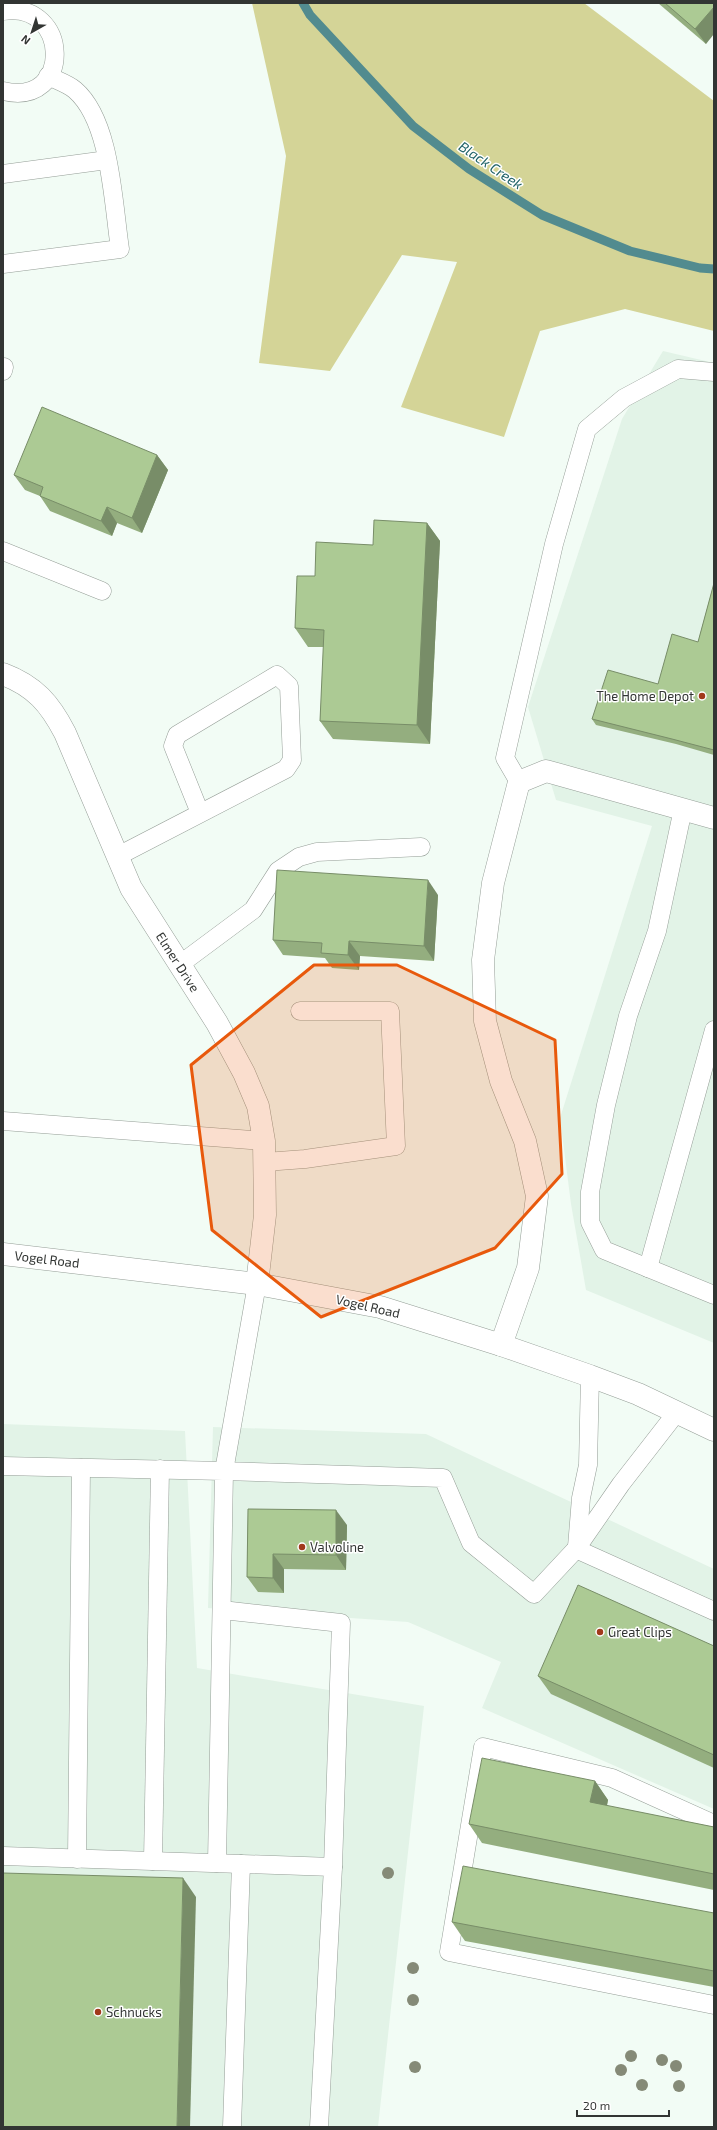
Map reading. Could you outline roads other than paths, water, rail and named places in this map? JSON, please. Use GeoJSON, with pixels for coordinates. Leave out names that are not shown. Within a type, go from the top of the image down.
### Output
{"type":"FeatureCollection","features":[{"type":"Feature","properties":{"kind":"street","name":"Elmer Drive"},"geometry":{"type":"LineString","coordinates":[[3,674],[16,678],[37,692],[53,710],[66,733],[130,888],[217,1023],[244,1073],[258,1106],[264,1152],[265,1215],[257,1284]]}},
{"type":"Feature","properties":{"kind":"street"},"geometry":{"type":"LineString","coordinates":[[501,1345],[528,1268],[537,1196],[525,1142],[501,1081],[485,1021],[483,960],[492,883],[519,782],[546,771],[683,808],[714,818]]}},
{"type":"Feature","properties":{"kind":"street","name":"Vogel Road"},"geometry":{"type":"LineString","coordinates":[[3,1254],[257,1284],[380,1307],[501,1345],[590,1376],[638,1394],[714,1430]]}},
{"type":"Feature","properties":{"kind":"lane"},"geometry":{"type":"LineString","coordinates":[[3,11],[23,6],[36,14],[46,24],[54,36],[56,50],[54,64],[48,76],[38,86],[25,92],[11,93],[3,91]]}},
{"type":"Feature","properties":{"kind":"lane"},"geometry":{"type":"LineString","coordinates":[[3,264],[120,249],[102,132],[90,106],[74,89],[48,76]]}},
{"type":"Feature","properties":{"kind":"lane"},"geometry":{"type":"LineString","coordinates":[[3,174],[107,160]]}},
{"type":"Feature","properties":{"kind":"lane"},"geometry":{"type":"LineString","coordinates":[[519,782],[505,758],[554,544],[587,428],[624,398],[678,369],[714,372]]}},
{"type":"Feature","properties":{"kind":"lane"},"geometry":{"type":"LineString","coordinates":[[3,551],[102,591]]}},
{"type":"Feature","properties":{"kind":"lane"},"geometry":{"type":"LineString","coordinates":[[118,856],[286,769],[292,760],[289,686],[277,675],[177,735],[173,746],[200,813]]}},
{"type":"Feature","properties":{"kind":"lane"},"geometry":{"type":"LineString","coordinates":[[683,808],[657,931],[628,1016],[606,1105],[590,1192],[590,1222],[604,1250],[714,1295]]}},
{"type":"Feature","properties":{"kind":"lane"},"geometry":{"type":"LineString","coordinates":[[179,965],[253,910],[278,871],[300,856],[317,852],[421,847]]}},
{"type":"Feature","properties":{"kind":"lane"},"geometry":{"type":"LineString","coordinates":[[3,1121],[264,1152],[305,1159],[396,1146],[390,1011],[300,1011]]}},
{"type":"Feature","properties":{"kind":"lane"},"geometry":{"type":"LineString","coordinates":[[648,1268],[714,1030]]}},
{"type":"Feature","properties":{"kind":"lane"},"geometry":{"type":"LineString","coordinates":[[218,1863],[224,1471],[257,1284]]}},
{"type":"Feature","properties":{"kind":"lane"},"geometry":{"type":"LineString","coordinates":[[576,1550],[581,1498],[588,1465],[590,1376]]}},
{"type":"Feature","properties":{"kind":"lane"},"geometry":{"type":"LineString","coordinates":[[3,1466],[443,1478],[471,1543],[534,1594],[576,1550],[621,1484],[677,1412]]}},
{"type":"Feature","properties":{"kind":"lane"},"geometry":{"type":"LineString","coordinates":[[77,1859],[81,1468]]}},
{"type":"Feature","properties":{"kind":"lane"},"geometry":{"type":"LineString","coordinates":[[153,1861],[160,1470]]}},
{"type":"Feature","properties":{"kind":"lane"},"geometry":{"type":"LineString","coordinates":[[576,1550],[714,1611]]}},
{"type":"Feature","properties":{"kind":"lane"},"geometry":{"type":"LineString","coordinates":[[222,1610],[341,1623],[333,1867],[319,2127]]}},
{"type":"Feature","properties":{"kind":"lane"},"geometry":{"type":"LineString","coordinates":[[714,1824],[612,1778],[483,1747],[448,1952],[714,2005]]}},
{"type":"Feature","properties":{"kind":"lane"},"geometry":{"type":"LineString","coordinates":[[3,1856],[333,1867]]}},
{"type":"Feature","properties":{"kind":"lane"},"geometry":{"type":"LineString","coordinates":[[232,2127],[241,1864]]}},
{"type":"Feature","properties":{"kind":"waterway","name":"Black Creek"},"geometry":{"type":"LineString","coordinates":[[303,3],[310,15],[413,126],[469,169],[542,215],[630,251],[700,268],[714,269]]}},
{"type":"Feature","properties":{"kind":"place","name":"The Home Depot"},"geometry":{"type":"Point","coordinates":[702,696]}},
{"type":"Feature","properties":{"kind":"place","name":"Valvoline"},"geometry":{"type":"Point","coordinates":[302,1547]}},
{"type":"Feature","properties":{"kind":"place","name":"Great Clips"},"geometry":{"type":"Point","coordinates":[600,1632]}},
{"type":"Feature","properties":{"kind":"place","name":"Schnucks"},"geometry":{"type":"Point","coordinates":[98,2012]}}]}
